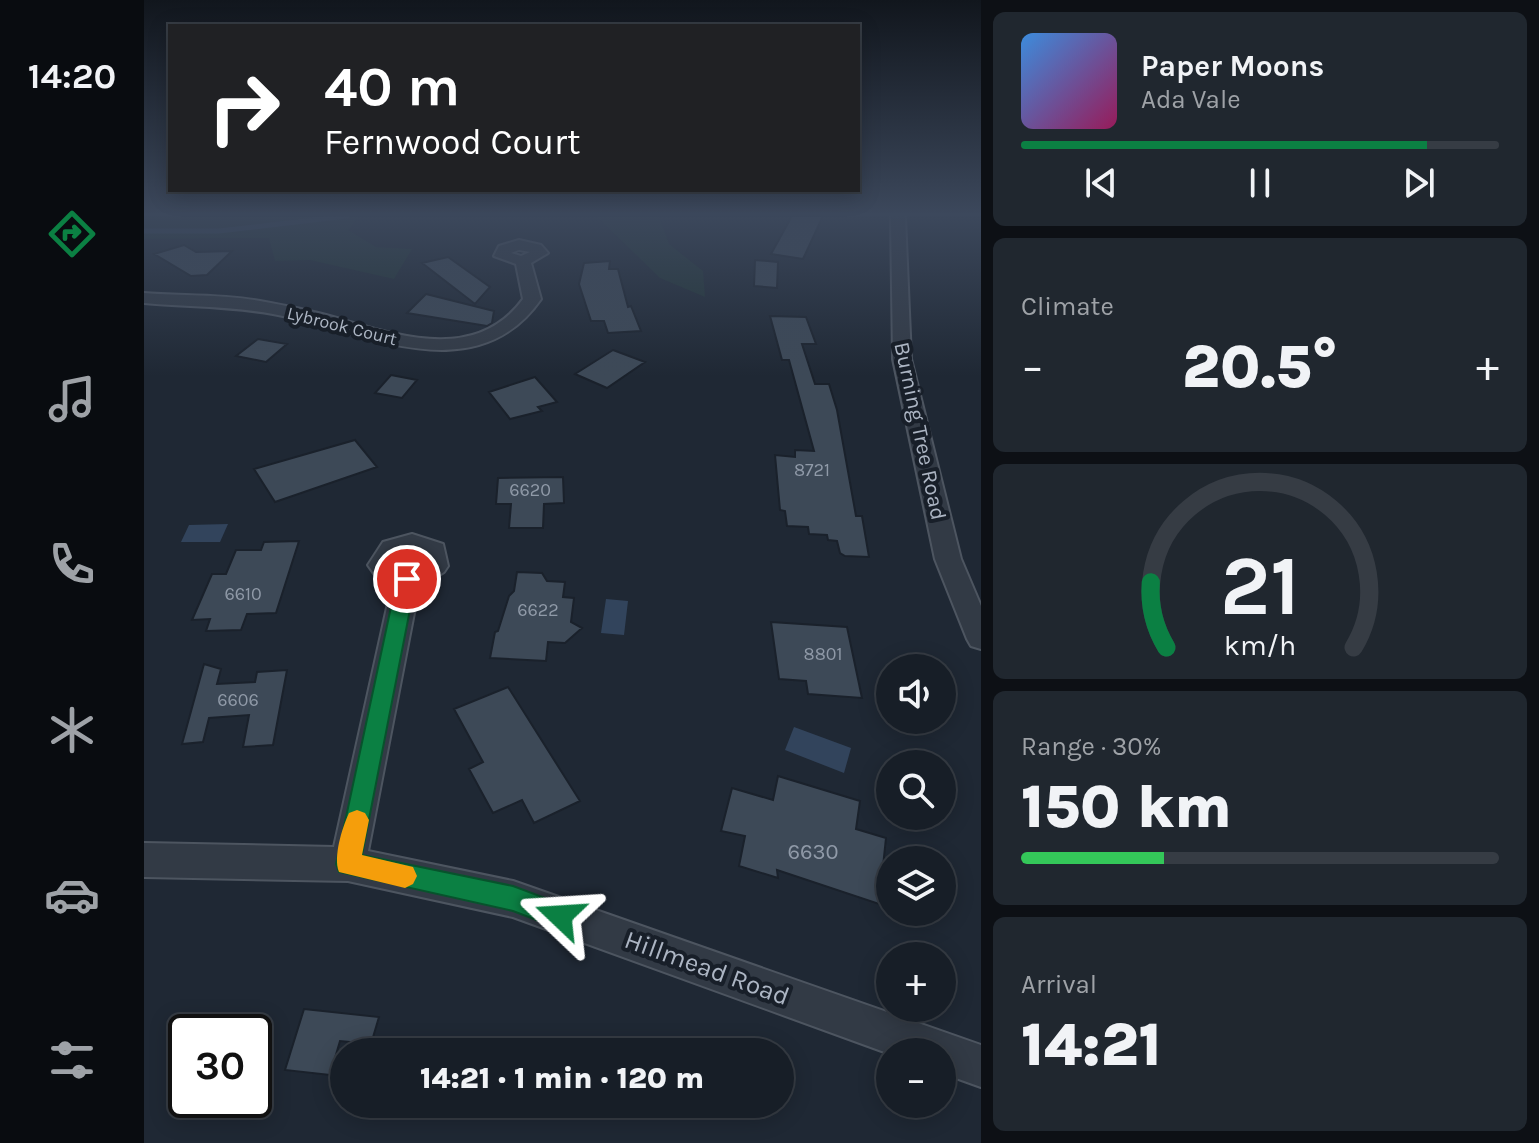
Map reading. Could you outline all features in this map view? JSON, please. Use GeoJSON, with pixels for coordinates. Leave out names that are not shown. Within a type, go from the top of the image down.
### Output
{"type":"FeatureCollection","features":[{"type":"Feature","properties":{"kind":"street","name":"Lybrook Court"},"geometry":{"type":"LineString","coordinates":[[144,298],[244,304],[317,317],[364,334],[418,344],[462,342],[501,331],[523,316],[532,299],[525,269]]}},
{"type":"Feature","properties":{"kind":"street","name":"Burning Tree Road"},"geometry":{"type":"LineString","coordinates":[[899,269],[902,359],[948,559],[981,639]]}},
{"type":"Feature","properties":{"kind":"street"},"geometry":{"type":"LineString","coordinates":[[348,864],[407,579]]}},
{"type":"Feature","properties":{"kind":"street","name":"Hillmead Road"},"geometry":{"type":"LineString","coordinates":[[144,860],[348,864],[513,899],[981,1066]]}},
{"type":"Feature","properties":{"kind":"shaded area"},"geometry":{"type":"Polygon","coordinates":[[[351,269],[400,269],[394,279],[351,269]]]}},
{"type":"Feature","properties":{"kind":"shaded area"},"geometry":{"type":"Polygon","coordinates":[[[651,269],[701,269],[705,297],[660,278],[651,269]]]}},
{"type":"Feature","properties":{"kind":"water"},"geometry":{"type":"Polygon","coordinates":[[[228,524],[220,542],[181,542],[189,525],[228,524]]]}},
{"type":"Feature","properties":{"kind":"water"},"geometry":{"type":"Polygon","coordinates":[[[606,599],[628,601],[624,635],[601,633],[606,599]]]}},
{"type":"Feature","properties":{"kind":"water"},"geometry":{"type":"Polygon","coordinates":[[[794,727],[851,748],[844,773],[785,750],[794,727]]]}},
{"type":"Feature","properties":{"kind":"building"},"geometry":{"type":"Polygon","coordinates":[[[180,269],[213,269],[207,275],[191,276],[180,269]]]}},
{"type":"Feature","properties":{"kind":"building"},"geometry":{"type":"Polygon","coordinates":[[[430,269],[465,269],[490,287],[475,304],[430,269]]]}},
{"type":"Feature","properties":{"kind":"building"},"geometry":{"type":"Polygon","coordinates":[[[582,269],[618,269],[628,307],[631,306],[641,331],[608,333],[604,321],[591,321],[579,284],[582,269]]]}},
{"type":"Feature","properties":{"kind":"building"},"geometry":{"type":"Polygon","coordinates":[[[755,269],[778,269],[777,288],[754,286],[755,269]]]}},
{"type":"Feature","properties":{"kind":"building"},"geometry":{"type":"Polygon","coordinates":[[[426,294],[494,311],[492,323],[487,326],[407,313],[426,294]]]}},
{"type":"Feature","properties":{"kind":"building"},"geometry":{"type":"Polygon","coordinates":[[[770,316],[806,317],[816,344],[802,344],[815,384],[829,384],[837,410],[856,516],[862,516],[869,557],[845,556],[840,553],[837,541],[828,540],[827,535],[809,534],[808,527],[787,526],[785,511],[780,510],[775,455],[795,457],[795,450],[814,451],[789,360],[782,360],[770,316]]]}},
{"type":"Feature","properties":{"kind":"building"},"geometry":{"type":"Polygon","coordinates":[[[258,339],[287,344],[266,362],[236,356],[258,339]]]}},
{"type":"Feature","properties":{"kind":"building"},"geometry":{"type":"Polygon","coordinates":[[[613,350],[645,362],[607,388],[575,374],[613,350]]]}},
{"type":"Feature","properties":{"kind":"building"},"geometry":{"type":"Polygon","coordinates":[[[391,375],[417,380],[402,398],[375,393],[391,375]]]}},
{"type":"Feature","properties":{"kind":"building"},"geometry":{"type":"Polygon","coordinates":[[[535,377],[557,402],[538,407],[542,411],[510,419],[489,392],[535,377]]]}},
{"type":"Feature","properties":{"kind":"building"},"geometry":{"type":"Polygon","coordinates":[[[355,440],[377,467],[275,502],[254,469],[355,440]]]}},
{"type":"Feature","properties":{"kind":"building"},"geometry":{"type":"Polygon","coordinates":[[[563,477],[564,503],[544,504],[543,528],[509,528],[511,504],[496,504],[498,478],[563,477]]]}},
{"type":"Feature","properties":{"kind":"building"},"geometry":{"type":"Polygon","coordinates":[[[299,541],[276,613],[247,614],[241,630],[206,631],[210,619],[192,620],[212,574],[226,574],[236,550],[261,550],[264,542],[299,541]]]}},
{"type":"Feature","properties":{"kind":"building"},"geometry":{"type":"Polygon","coordinates":[[[517,572],[542,573],[547,581],[565,582],[563,597],[574,598],[571,622],[582,628],[565,643],[548,642],[546,661],[490,658],[495,632],[498,631],[509,596],[514,591],[517,572]]]}},
{"type":"Feature","properties":{"kind":"building"},"geometry":{"type":"Polygon","coordinates":[[[771,622],[847,627],[862,698],[808,694],[806,681],[779,679],[771,622]]]}},
{"type":"Feature","properties":{"kind":"building"},"geometry":{"type":"Polygon","coordinates":[[[204,664],[221,669],[217,684],[255,682],[257,672],[287,670],[273,745],[243,747],[249,715],[209,718],[203,742],[182,744],[204,664]]]}},
{"type":"Feature","properties":{"kind":"building"},"geometry":{"type":"Polygon","coordinates":[[[508,687],[580,801],[534,823],[522,800],[493,813],[469,769],[483,762],[454,709],[508,687]]]}},
{"type":"Feature","properties":{"kind":"building"},"geometry":{"type":"Polygon","coordinates":[[[778,776],[860,801],[856,829],[886,838],[885,846],[876,846],[876,903],[777,870],[778,878],[739,866],[745,836],[721,831],[732,788],[773,800],[778,776]]]}},
{"type":"Feature","properties":{"kind":"building"},"geometry":{"type":"Polygon","coordinates":[[[304,1009],[379,1017],[373,1038],[330,1038],[330,1075],[285,1070],[304,1009]]]}},
{"type":"Feature","properties":{"kind":"slow traffic"},"geometry":{"type":"LineString","coordinates":[[357,820],[348,864],[405,876]]}},
{"type":"Feature","properties":{"kind":"route"},"geometry":{"type":"LineString","coordinates":[[407,579],[348,864],[513,899],[560,916]]}}]}
